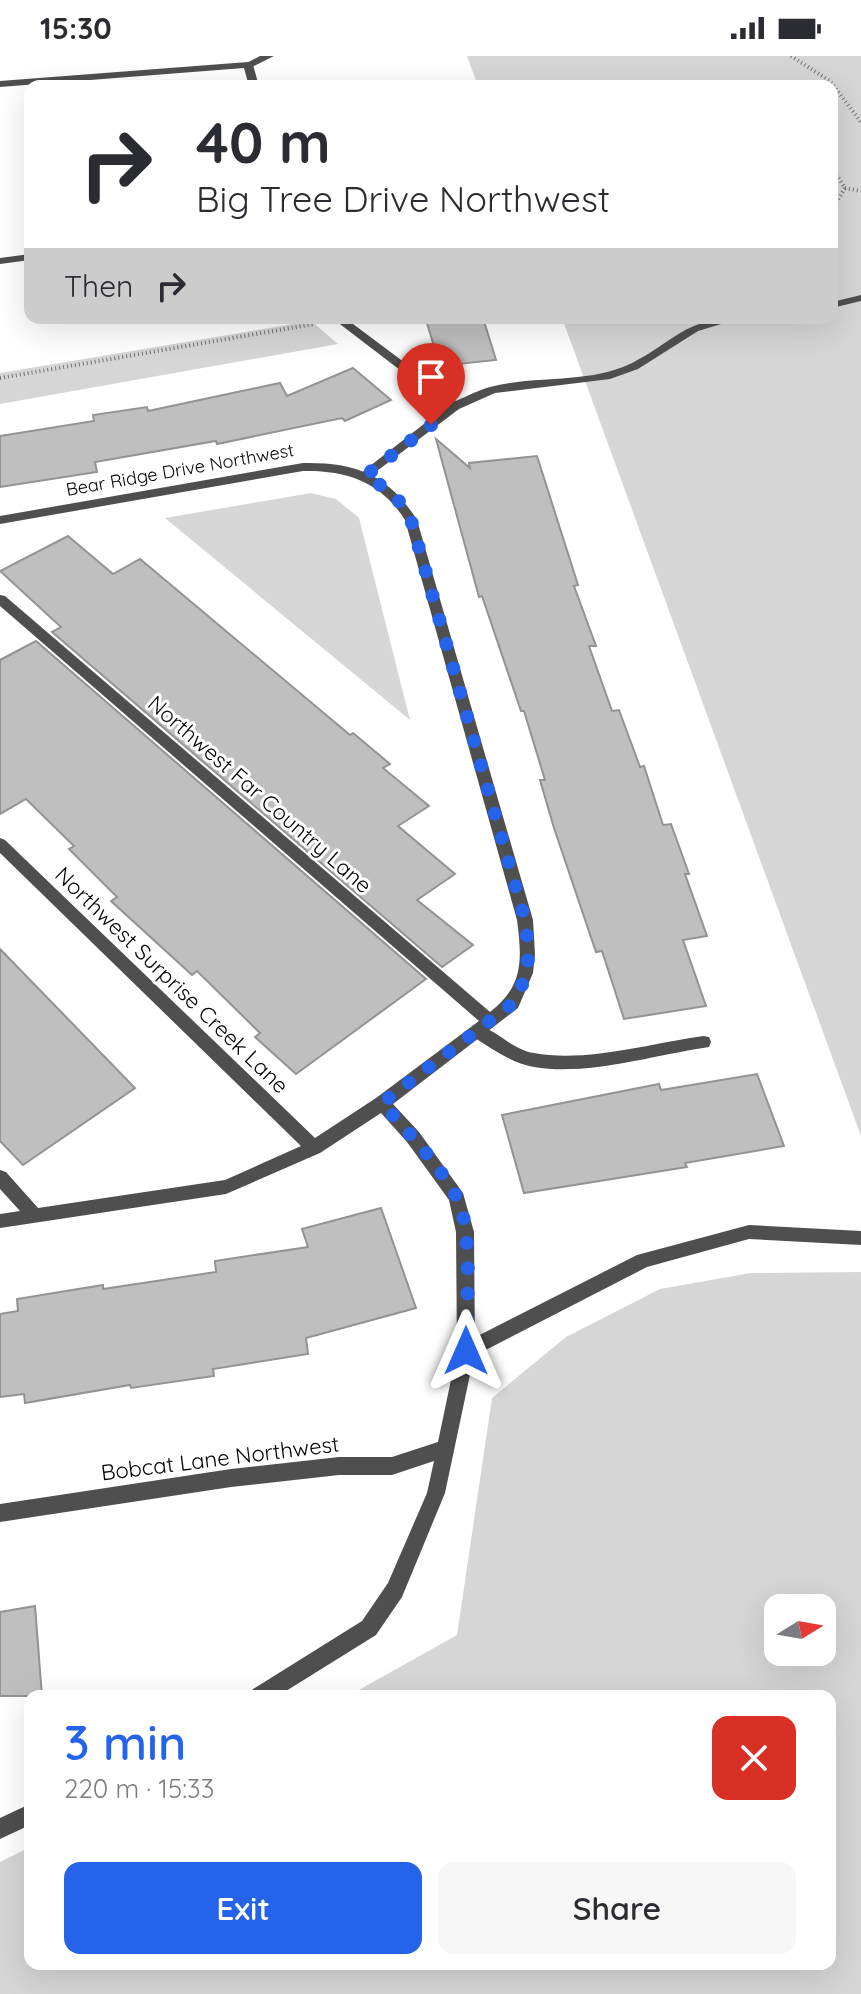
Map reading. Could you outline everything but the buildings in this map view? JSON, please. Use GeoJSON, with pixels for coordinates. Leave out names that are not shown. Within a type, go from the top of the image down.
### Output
{"type":"FeatureCollection","features":[{"type":"Feature","properties":{"kind":"street"},"geometry":{"type":"LineString","coordinates":[[52,80],[248,65],[269,56]]}},
{"type":"Feature","properties":{"kind":"street"},"geometry":{"type":"LineString","coordinates":[[248,65],[252,80]]}},
{"type":"Feature","properties":{"kind":"street"},"geometry":{"type":"LineString","coordinates":[[0,84],[24,82]]}},
{"type":"Feature","properties":{"kind":"street"},"geometry":{"type":"LineString","coordinates":[[0,261],[24,258]]}},
{"type":"Feature","properties":{"kind":"street"},"geometry":{"type":"LineString","coordinates":[[838,304],[861,298]]}},
{"type":"Feature","properties":{"kind":"street"},"geometry":{"type":"LineString","coordinates":[[345,324],[455,406]]}},
{"type":"Feature","properties":{"kind":"street"},"geometry":{"type":"LineString","coordinates":[[365,476],[455,406],[493,390],[606,376],[634,366],[694,328],[710,324]]}},
{"type":"Feature","properties":{"kind":"street","name":"Bear Ridge Drive Northwest"},"geometry":{"type":"LineString","coordinates":[[0,520],[303,467],[329,465],[365,476],[388,488],[402,503],[411,520],[525,920],[529,953],[525,982],[512,1004],[382,1103],[314,1148],[226,1187],[0,1221]]}},
{"type":"Feature","properties":{"kind":"street","name":"Northwest Far Country Lane"},"geometry":{"type":"LineString","coordinates":[[0,599],[509,1051],[532,1060],[560,1062],[703,1042]]}},
{"type":"Feature","properties":{"kind":"street","name":"Northwest Surprise Creek Lane"},"geometry":{"type":"LineString","coordinates":[[0,844],[314,1148]]}},
{"type":"Feature","properties":{"kind":"street"},"geometry":{"type":"LineString","coordinates":[[270,1690],[369,1628],[395,1590],[428,1518],[466,1351],[465,1232],[457,1198],[413,1137],[382,1103]]}},
{"type":"Feature","properties":{"kind":"street"},"geometry":{"type":"LineString","coordinates":[[0,1177],[35,1216]]}},
{"type":"Feature","properties":{"kind":"street"},"geometry":{"type":"LineString","coordinates":[[466,1351],[643,1260],[749,1232],[861,1238]]}},
{"type":"Feature","properties":{"kind":"street","name":"Bobcat Lane Northwest"},"geometry":{"type":"LineString","coordinates":[[0,1513],[231,1478],[339,1466],[392,1466],[445,1448]]}},
{"type":"Feature","properties":{"kind":"street"},"geometry":{"type":"LineString","coordinates":[[0,1829],[24,1817]]}},
{"type":"Feature","properties":{"kind":"path"},"geometry":{"type":"LineString","coordinates":[[791,56],[828,80]]}},
{"type":"Feature","properties":{"kind":"path"},"geometry":{"type":"LineString","coordinates":[[838,92],[861,122]]}},
{"type":"Feature","properties":{"kind":"path"},"geometry":{"type":"LineString","coordinates":[[838,177],[845,188]]}},
{"type":"Feature","properties":{"kind":"path"},"geometry":{"type":"LineString","coordinates":[[845,188],[860,189]]}},
{"type":"Feature","properties":{"kind":"path"},"geometry":{"type":"LineString","coordinates":[[838,200],[845,188]]}},
{"type":"Feature","properties":{"kind":"path"},"geometry":{"type":"LineString","coordinates":[[0,378],[309,324]]}},
{"type":"Feature","properties":{"kind":"shaded area"},"geometry":{"type":"Polygon","coordinates":[[[467,56],[861,56],[861,1136],[564,324],[838,324],[838,80],[476,80],[467,56]]]}},
{"type":"Feature","properties":{"kind":"shaded area"},"geometry":{"type":"Polygon","coordinates":[[[293,324],[315,324],[338,344],[0,404],[0,373],[293,324]]]}},
{"type":"Feature","properties":{"kind":"shaded area"},"geometry":{"type":"Polygon","coordinates":[[[311,493],[336,499],[359,518],[410,720],[165,518],[311,493]]]}},
{"type":"Feature","properties":{"kind":"shaded area"},"geometry":{"type":"Polygon","coordinates":[[[861,1272],[861,1994],[0,1994],[0,1862],[24,1850],[24,1970],[836,1970],[836,1690],[359,1690],[457,1635],[492,1398],[566,1337],[660,1289],[751,1273],[861,1272]]]}},
{"type":"Feature","properties":{"kind":"route"},"geometry":{"type":"LineString","coordinates":[[431,425],[365,476],[388,488],[402,503],[411,520],[525,920],[529,953],[525,982],[512,1004],[382,1103],[413,1137],[457,1198],[465,1232],[466,1351]]}}]}
